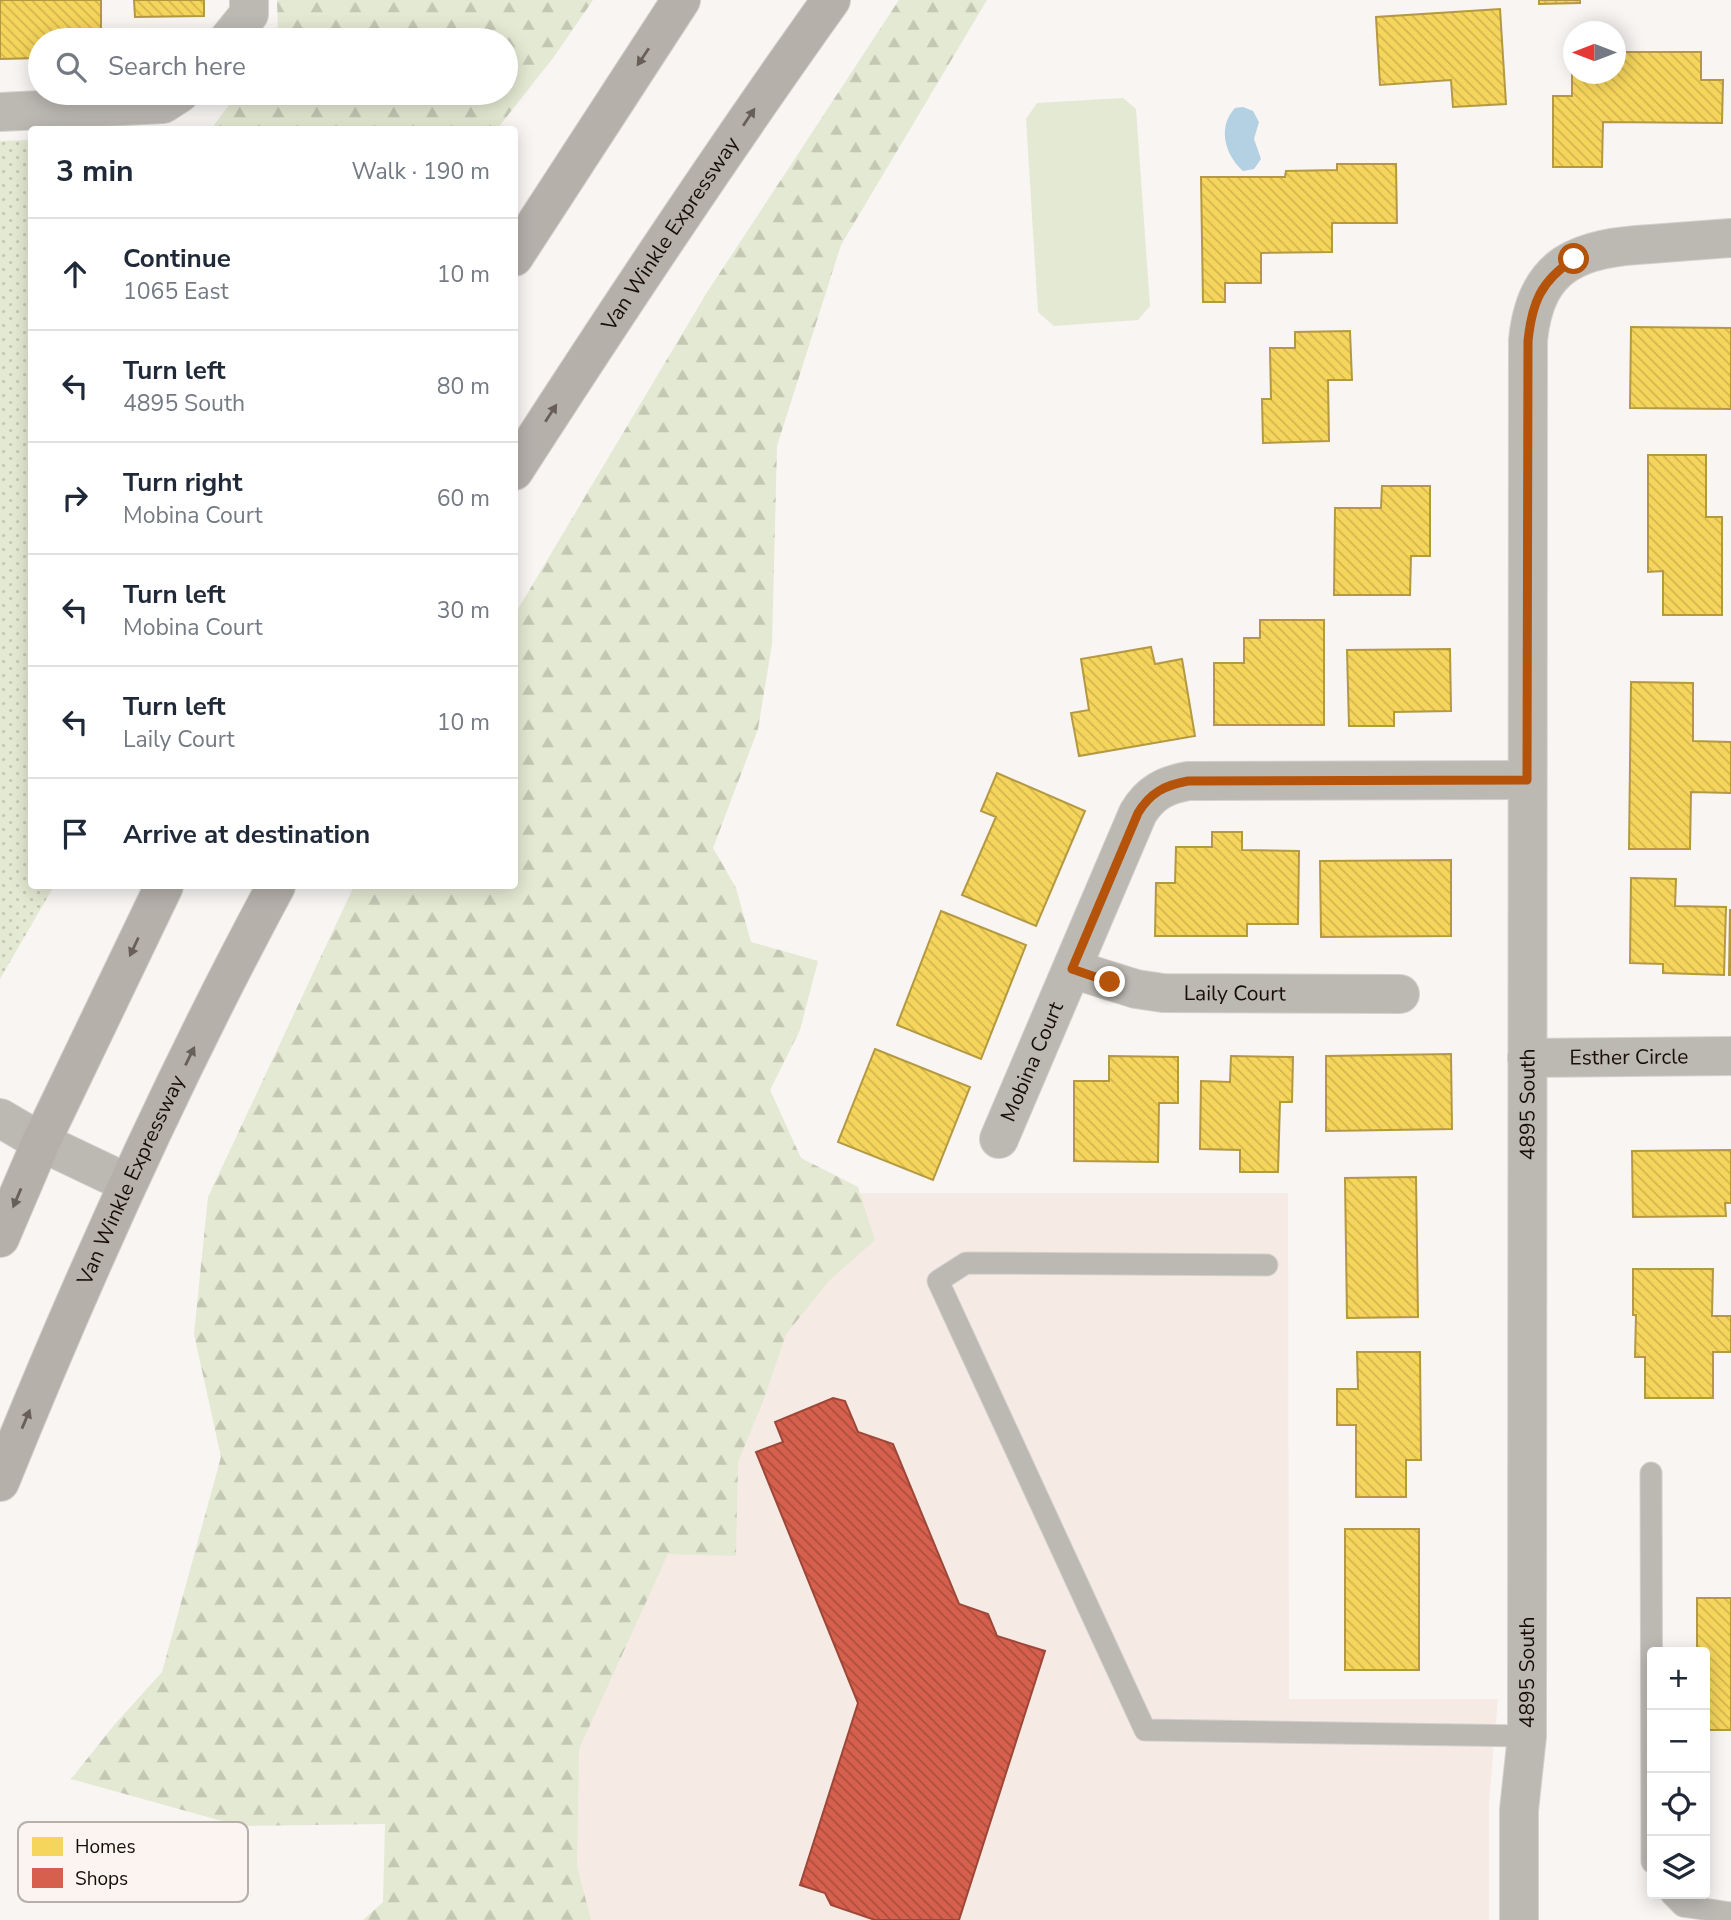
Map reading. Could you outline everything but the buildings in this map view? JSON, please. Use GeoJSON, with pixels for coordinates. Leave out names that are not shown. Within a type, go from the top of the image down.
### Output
{"type":"FeatureCollection","features":[{"type":"Feature","properties":{"kind":"main road"},"geometry":{"type":"LineString","coordinates":[[518,251],[681,0]]}},
{"type":"Feature","properties":{"kind":"main road","name":"Van Winkle Expressway"},"geometry":{"type":"LineString","coordinates":[[518,465],[635,284],[831,0]]}},
{"type":"Feature","properties":{"kind":"main road"},"geometry":{"type":"LineString","coordinates":[[0,1238],[41,1142],[163,889]]}},
{"type":"Feature","properties":{"kind":"main road","name":"Van Winkle Expressway"},"geometry":{"type":"LineString","coordinates":[[0,1482],[127,1184],[274,889]]}},
{"type":"Feature","properties":{"kind":"main road"},"geometry":{"type":"LineString","coordinates":[[0,1118],[41,1142],[127,1184]]}},
{"type":"Feature","properties":{"kind":"street"},"geometry":{"type":"LineString","coordinates":[[238,28],[249,14],[248,0]]}},
{"type":"Feature","properties":{"kind":"street"},"geometry":{"type":"LineString","coordinates":[[0,112],[143,105]]}},
{"type":"Feature","properties":{"kind":"street","name":"4895 South"},"geometry":{"type":"LineString","coordinates":[[1519,1920],[1519,1810],[1527,1736],[1528,341],[1531,315],[1540,290],[1557,270],[1593,250],[1731,238]]}},
{"type":"Feature","properties":{"kind":"street","name":"Mobina Court"},"geometry":{"type":"LineString","coordinates":[[999,1139],[1138,813],[1151,796],[1168,785],[1188,781],[1527,780]]}},
{"type":"Feature","properties":{"kind":"street","name":"Laily Court"},"geometry":{"type":"LineString","coordinates":[[1072,969],[1136,989],[1163,993],[1400,994]]}},
{"type":"Feature","properties":{"kind":"street","name":"Esther Circle"},"geometry":{"type":"LineString","coordinates":[[1527,1058],[1731,1056]]}},
{"type":"Feature","properties":{"kind":"lane"},"geometry":{"type":"LineString","coordinates":[[1267,1265],[966,1263],[938,1281],[1145,1730],[1527,1736]]}},
{"type":"Feature","properties":{"kind":"lane"},"geometry":{"type":"LineString","coordinates":[[1651,1473],[1652,1836]]}},
{"type":"Feature","properties":{"kind":"lane"},"geometry":{"type":"LineString","coordinates":[[1676,1899],[1683,1906],[1731,1913]]}},
{"type":"Feature","properties":{"kind":"shaded area"},"geometry":{"type":"Polygon","coordinates":[[[869,1193],[1288,1193],[1289,1699],[1498,1699],[1489,1802],[1489,1920],[524,1920],[704,1202],[869,1193]]]}},
{"type":"Feature","properties":{"kind":"green space"},"geometry":{"type":"Polygon","coordinates":[[[277,0],[593,0],[518,102],[518,28],[278,28],[277,0]]]}},
{"type":"Feature","properties":{"kind":"green space"},"geometry":{"type":"Polygon","coordinates":[[[899,0],[987,0],[841,245],[777,446],[772,644],[758,729],[713,848],[736,888],[751,942],[818,961],[800,1030],[770,1090],[801,1158],[858,1187],[875,1240],[830,1280],[786,1334],[764,1399],[738,1462],[736,1556],[668,1554],[579,1749],[577,1866],[591,1920],[363,1920],[383,1902],[385,1824],[248,1826],[248,1822],[226,1822],[71,1779],[115,1724],[162,1672],[221,1457],[194,1334],[208,1197],[353,889],[518,889],[518,609],[706,294],[899,0]]]}},
{"type":"Feature","properties":{"kind":"green space"},"geometry":{"type":"Polygon","coordinates":[[[1123,98],[1136,109],[1150,306],[1138,320],[1054,326],[1038,312],[1026,119],[1037,103],[1123,98]]]}},
{"type":"Feature","properties":{"kind":"green space"},"geometry":{"type":"Polygon","coordinates":[[[229,105],[516,105],[499,126],[213,126],[229,105]]]}},
{"type":"Feature","properties":{"kind":"green space"},"geometry":{"type":"Polygon","coordinates":[[[28,140],[28,889],[52,889],[0,979],[0,141],[28,140]]]}},
{"type":"Feature","properties":{"kind":"water"},"geometry":{"type":"Polygon","coordinates":[[[1243,107],[1253,111],[1259,122],[1254,139],[1261,159],[1254,169],[1243,171],[1228,149],[1225,132],[1229,116],[1235,108],[1243,107]]]}},
{"type":"Feature","properties":{"kind":"route"},"geometry":{"type":"LineString","coordinates":[[1110,982],[1072,969],[1138,813],[1151,796],[1168,785],[1188,781],[1527,780],[1528,341],[1531,315],[1540,290],[1557,270],[1574,259]]}}]}
